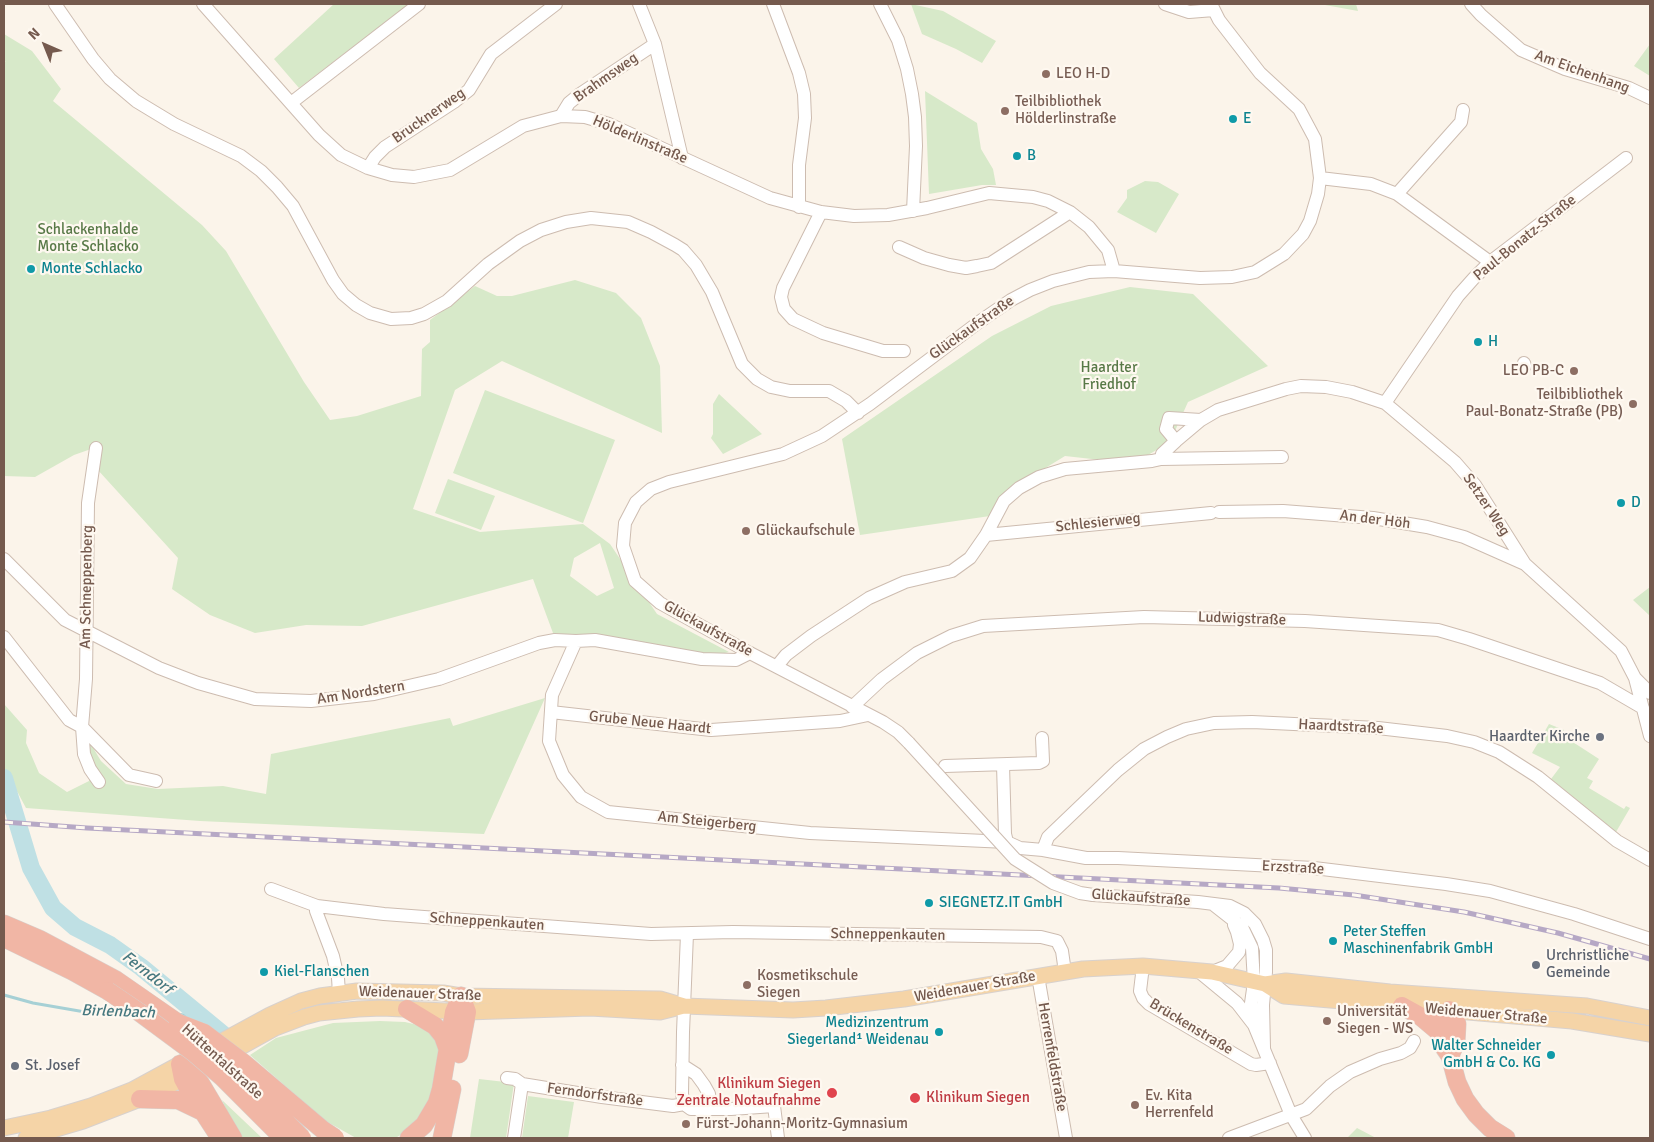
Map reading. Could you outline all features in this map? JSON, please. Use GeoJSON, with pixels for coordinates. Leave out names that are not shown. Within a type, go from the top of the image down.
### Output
{"type":"FeatureCollection","features":[{"type":"Feature","properties":{"kind":"highway","name":"Hüttentalstraße"},"geometry":{"type":"LineString","coordinates":[[4,924],[39,939],[116,980],[178,1023],[231,1066],[302,1138]]}},
{"type":"Feature","properties":{"kind":"highway","name":"Hüttentalstraße"},"geometry":{"type":"LineString","coordinates":[[4,938],[72,971],[108,991],[147,1017],[222,1077],[283,1138]]}},
{"type":"Feature","properties":{"kind":"highway"},"geometry":{"type":"LineString","coordinates":[[1435,1029],[1450,1003]]}},
{"type":"Feature","properties":{"kind":"highway"},"geometry":{"type":"LineString","coordinates":[[1450,1003],[1455,1017],[1456,1029],[1456,1042],[1450,1056]]}},
{"type":"Feature","properties":{"kind":"highway"},"geometry":{"type":"LineString","coordinates":[[1402,1006],[1420,1016],[1435,1029],[1441,1043],[1450,1056],[1457,1082],[1471,1107],[1490,1128],[1506,1138]]}},
{"type":"Feature","properties":{"kind":"highway"},"geometry":{"type":"LineString","coordinates":[[409,1138],[424,1125],[437,1103],[448,1050],[461,1007]]}},
{"type":"Feature","properties":{"kind":"highway"},"geometry":{"type":"LineString","coordinates":[[442,1138],[461,1007]]}},
{"type":"Feature","properties":{"kind":"highway"},"geometry":{"type":"LineString","coordinates":[[407,1009],[435,1026],[443,1036],[448,1050]]}},
{"type":"Feature","properties":{"kind":"highway"},"geometry":{"type":"LineString","coordinates":[[178,1023],[204,1033],[245,1064],[322,1130],[335,1138]]}},
{"type":"Feature","properties":{"kind":"highway"},"geometry":{"type":"LineString","coordinates":[[185,1072],[203,1112],[220,1138]]}},
{"type":"Feature","properties":{"kind":"highway"},"geometry":{"type":"LineString","coordinates":[[185,1072],[220,1114],[233,1138]]}},
{"type":"Feature","properties":{"kind":"highway"},"geometry":{"type":"LineString","coordinates":[[140,1099],[178,1100],[203,1112]]}},
{"type":"Feature","properties":{"kind":"main road","name":"Weidenauer Straße"},"geometry":{"type":"LineString","coordinates":[[247,1035],[319,1013],[358,1009],[461,1007],[590,1008],[660,1012],[684,1006],[793,1010],[826,1008],[904,999],[1065,972],[1143,966],[1204,971],[1259,983],[1284,996],[1402,1006],[1450,1003],[1587,1006],[1650,1018]]}},
{"type":"Feature","properties":{"kind":"main road","name":"Weidenauer Straße"},"geometry":{"type":"LineString","coordinates":[[1259,983],[1286,981],[1450,1003],[1650,1034]]}},
{"type":"Feature","properties":{"kind":"main road","name":"Weidenauer Straße"},"geometry":{"type":"LineString","coordinates":[[26,1138],[83,1121],[140,1099],[247,1035],[270,1015],[301,1001],[339,993],[379,991],[443,993],[461,1007]]}},
{"type":"Feature","properties":{"kind":"main road","name":"Weidenauer Straße"},"geometry":{"type":"LineString","coordinates":[[4,1128],[51,1118],[91,1106],[185,1072]]}},
{"type":"Feature","properties":{"kind":"street"},"geometry":{"type":"LineString","coordinates":[[55,4],[93,59],[110,79],[136,101],[174,124],[241,156],[266,176],[293,206],[333,280],[343,294],[356,305],[370,313],[391,319],[411,318],[424,314],[447,301],[488,264],[520,241],[541,230],[566,222],[591,218],[628,222],[651,232],[683,250],[696,265],[712,292],[742,364],[757,379],[771,387],[784,390],[813,392],[829,390],[846,400],[858,413]]}},
{"type":"Feature","properties":{"kind":"street","name":"Hölderlinstraße"},"geometry":{"type":"LineString","coordinates":[[203,4],[319,135],[341,155],[368,168],[392,175],[414,177],[450,170],[523,126],[561,116],[585,117],[609,124],[770,198],[821,212],[854,216],[888,215],[988,193],[1033,197],[1048,201],[1070,212],[1102,240],[1108,250],[1114,271]]}},
{"type":"Feature","properties":{"kind":"street"},"geometry":{"type":"LineString","coordinates":[[291,103],[419,4]]}},
{"type":"Feature","properties":{"kind":"street","name":"Brucknerweg"},"geometry":{"type":"LineString","coordinates":[[368,168],[385,147],[454,102],[469,90],[491,54],[556,4]]}},
{"type":"Feature","properties":{"kind":"street"},"geometry":{"type":"LineString","coordinates":[[639,4],[655,44],[682,158]]}},
{"type":"Feature","properties":{"kind":"street"},"geometry":{"type":"LineString","coordinates":[[773,4],[799,73],[804,94],[805,118],[799,165],[799,207]]}},
{"type":"Feature","properties":{"kind":"street"},"geometry":{"type":"LineString","coordinates":[[880,4],[898,40],[912,94],[916,146],[912,211]]}},
{"type":"Feature","properties":{"kind":"street"},"geometry":{"type":"LineString","coordinates":[[1165,4],[1189,12],[1212,6]]}},
{"type":"Feature","properties":{"kind":"street","name":"Am Eichenhang"},"geometry":{"type":"LineString","coordinates":[[1470,4],[1521,50],[1565,69],[1629,88],[1650,98]]}},
{"type":"Feature","properties":{"kind":"street","name":"Glückaufstraße"},"geometry":{"type":"LineString","coordinates":[[1212,6],[1233,40],[1260,73],[1299,109],[1315,139],[1320,178],[1315,207],[1303,234],[1284,254],[1255,272],[1232,277],[1200,278],[1114,271],[1089,272],[1053,281],[1030,290],[1011,300],[940,350],[858,413],[822,436],[784,454],[669,482],[651,490],[636,502],[625,523],[623,546],[635,581],[660,603],[750,653],[893,728],[1015,859],[1053,883],[1080,893],[1190,901],[1230,906],[1244,913],[1255,924],[1266,950],[1267,960],[1259,983]]}},
{"type":"Feature","properties":{"kind":"street","name":"Brahmsweg"},"geometry":{"type":"LineString","coordinates":[[561,116],[569,103],[580,94],[655,44]]}},
{"type":"Feature","properties":{"kind":"street"},"geometry":{"type":"LineString","coordinates":[[1397,194],[1461,122],[1463,110]]}},
{"type":"Feature","properties":{"kind":"street","name":"Paul-Bonatz-Straße"},"geometry":{"type":"LineString","coordinates":[[1385,403],[1458,296],[1490,262],[1626,158]]}},
{"type":"Feature","properties":{"kind":"street"},"geometry":{"type":"LineString","coordinates":[[1320,178],[1372,184],[1397,194],[1490,262]]}},
{"type":"Feature","properties":{"kind":"street"},"geometry":{"type":"LineString","coordinates":[[821,212],[783,288],[781,297],[784,309],[792,319],[822,333],[883,351],[904,351]]}},
{"type":"Feature","properties":{"kind":"street"},"geometry":{"type":"LineString","coordinates":[[900,247],[924,258],[949,265],[966,268],[977,266],[990,263],[1070,212]]}},
{"type":"Feature","properties":{"kind":"street","name":"Setzer Weg"},"geometry":{"type":"LineString","coordinates":[[1161,459],[1162,454],[1176,440],[1201,420],[1218,410],[1257,397],[1301,386],[1326,387],[1352,392],[1385,403],[1455,462],[1475,485],[1524,564],[1621,651],[1635,678],[1650,736]]}},
{"type":"Feature","properties":{"kind":"street"},"geometry":{"type":"LineString","coordinates":[[1176,440],[1169,435],[1166,428],[1169,418],[1201,420]]}},
{"type":"Feature","properties":{"kind":"street","name":"Am Schneppenberg"},"geometry":{"type":"LineString","coordinates":[[96,448],[88,503],[86,679],[82,727],[84,754],[90,769],[99,782]]}},
{"type":"Feature","properties":{"kind":"street"},"geometry":{"type":"LineString","coordinates":[[777,666],[786,655],[811,636],[869,598],[905,582],[952,571],[970,558],[986,535],[1004,501],[1019,488],[1039,477],[1065,469],[1161,459],[1282,457]]}},
{"type":"Feature","properties":{"kind":"street","name":"An der Höh"},"geometry":{"type":"LineString","coordinates":[[1214,512],[1283,511],[1373,518],[1427,527],[1464,537],[1524,564]]}},
{"type":"Feature","properties":{"kind":"street","name":"Schlesierweg"},"geometry":{"type":"LineString","coordinates":[[986,535],[1214,512]]}},
{"type":"Feature","properties":{"kind":"street","name":"Am Nordstern"},"geometry":{"type":"LineString","coordinates":[[4,559],[65,620],[159,668],[223,691],[255,699],[311,700],[374,694],[440,679],[539,643],[555,640],[576,642],[595,640],[702,659],[736,660],[750,653]]}},
{"type":"Feature","properties":{"kind":"street","name":"Ludwigstraße"},"geometry":{"type":"LineString","coordinates":[[852,707],[882,679],[917,652],[950,636],[983,626],[1144,617],[1304,621],[1438,630],[1600,683],[1643,708]]}},
{"type":"Feature","properties":{"kind":"street"},"geometry":{"type":"LineString","coordinates":[[4,637],[69,720],[82,727],[129,774],[156,781]]}},
{"type":"Feature","properties":{"kind":"street","name":"Am Steigerberg"},"geometry":{"type":"LineString","coordinates":[[576,642],[552,695],[549,741],[563,775],[581,797],[608,812],[810,833],[1007,842]]}},
{"type":"Feature","properties":{"kind":"street","name":"Setzer Weg"},"geometry":{"type":"LineString","coordinates":[[1635,678],[1650,692]]}},
{"type":"Feature","properties":{"kind":"street","name":"Grube Neue Haardt"},"geometry":{"type":"LineString","coordinates":[[551,712],[711,730],[840,721],[868,715]]}},
{"type":"Feature","properties":{"kind":"street","name":"Haardtstraße"},"geometry":{"type":"LineString","coordinates":[[1043,850],[1048,837],[1118,770],[1144,749],[1186,729],[1214,723],[1252,722],[1378,728],[1447,736],[1474,742],[1499,752],[1538,778],[1617,841],[1650,860]]}},
{"type":"Feature","properties":{"kind":"street"},"geometry":{"type":"LineString","coordinates":[[945,766],[1043,762],[1042,738]]}},
{"type":"Feature","properties":{"kind":"street"},"geometry":{"type":"LineString","coordinates":[[1003,765],[1005,834],[1007,842]]}},
{"type":"Feature","properties":{"kind":"street","name":"Erzstraße"},"geometry":{"type":"LineString","coordinates":[[1007,842],[1020,848],[1086,858],[1314,868],[1446,884],[1490,891],[1574,914],[1650,939]]}},
{"type":"Feature","properties":{"kind":"street","name":"Schneppenkauten"},"geometry":{"type":"LineString","coordinates":[[272,889],[317,906],[384,914],[651,934],[733,932],[1041,937],[1057,941],[1062,951],[1065,972]]}},
{"type":"Feature","properties":{"kind":"street","name":"Glückaufstraße"},"geometry":{"type":"LineString","coordinates":[[1212,904],[1242,927],[1252,948],[1259,983]]}},
{"type":"Feature","properties":{"kind":"street"},"geometry":{"type":"LineString","coordinates":[[317,906],[316,911],[333,956],[339,993]]}},
{"type":"Feature","properties":{"kind":"street"},"geometry":{"type":"LineString","coordinates":[[1204,971],[1227,966],[1240,952],[1237,932],[1228,915]]}},
{"type":"Feature","properties":{"kind":"street"},"geometry":{"type":"LineString","coordinates":[[684,1104],[682,1065],[687,934]]}},
{"type":"Feature","properties":{"kind":"street","name":"Brückenstraße"},"geometry":{"type":"LineString","coordinates":[[1143,966],[1140,991],[1143,998],[1150,1004],[1251,1064],[1270,1063]]}},
{"type":"Feature","properties":{"kind":"street"},"geometry":{"type":"LineString","coordinates":[[1204,971],[1237,1003],[1254,1025],[1291,1115],[1305,1138]]}},
{"type":"Feature","properties":{"kind":"street","name":"Herrenfeldstraße"},"geometry":{"type":"LineString","coordinates":[[1038,976],[1066,1138]]}},
{"type":"Feature","properties":{"kind":"street"},"geometry":{"type":"LineString","coordinates":[[1254,1025],[1251,1003],[1259,983]]}},
{"type":"Feature","properties":{"kind":"street"},"geometry":{"type":"LineString","coordinates":[[1259,983],[1264,1048]]}},
{"type":"Feature","properties":{"kind":"street"},"geometry":{"type":"LineString","coordinates":[[1229,1138],[1306,1109],[1330,1086],[1350,1072],[1380,1059],[1401,1053],[1410,1048],[1414,1041]]}},
{"type":"Feature","properties":{"kind":"street"},"geometry":{"type":"LineString","coordinates":[[682,1065],[696,1074],[704,1085],[709,1094],[710,1109]]}},
{"type":"Feature","properties":{"kind":"street","name":"Ferndorfstraße"},"geometry":{"type":"LineString","coordinates":[[507,1078],[515,1079],[522,1084],[673,1106],[684,1104],[691,1108],[731,1110],[774,1106],[778,1138]]}},
{"type":"Feature","properties":{"kind":"street"},"geometry":{"type":"LineString","coordinates":[[514,1138],[522,1084]]}},
{"type":"Feature","properties":{"kind":"green space"},"geometry":{"type":"Polygon","coordinates":[[[334,4],[409,4],[299,88],[274,59],[334,4]]]}},
{"type":"Feature","properties":{"kind":"green space"},"geometry":{"type":"Polygon","coordinates":[[[911,4],[943,11],[996,41],[982,63],[922,34],[911,4]]]}},
{"type":"Feature","properties":{"kind":"green space"},"geometry":{"type":"Polygon","coordinates":[[[1356,4],[1358,11],[1325,5],[1356,4]]]}},
{"type":"Feature","properties":{"kind":"green space","name":"Schlackenhalde Monte Schlacko"},"geometry":{"type":"Polygon","coordinates":[[[4,34],[32,51],[61,89],[53,101],[202,225],[226,251],[304,382],[330,420],[357,416],[421,396],[422,349],[430,342],[430,320],[475,286],[497,296],[512,296],[575,280],[616,293],[641,318],[660,366],[662,433],[502,361],[455,390],[413,509],[480,532],[583,524],[610,544],[657,614],[729,652],[710,657],[640,643],[553,633],[533,579],[362,626],[306,625],[255,633],[210,615],[172,589],[178,558],[97,469],[91,449],[74,455],[35,477],[4,476],[4,61],[6,62],[4,60],[4,34]],[[600,543],[574,558],[570,576],[597,596],[614,588],[600,543]]]}},
{"type":"Feature","properties":{"kind":"green space"},"geometry":{"type":"Polygon","coordinates":[[[1650,44],[1650,76],[1634,66],[1650,44]]]}},
{"type":"Feature","properties":{"kind":"green space"},"geometry":{"type":"Polygon","coordinates":[[[925,91],[977,123],[981,149],[993,169],[996,185],[982,185],[929,194],[925,91]]]}},
{"type":"Feature","properties":{"kind":"green space"},"geometry":{"type":"Polygon","coordinates":[[[1145,181],[1158,182],[1179,194],[1156,233],[1117,212],[1127,198],[1127,190],[1145,181]]]}},
{"type":"Feature","properties":{"kind":"green space","name":"Haardter Friedhof"},"geometry":{"type":"Polygon","coordinates":[[[1130,287],[1193,294],[1268,366],[1188,402],[1170,442],[1143,458],[1110,461],[1065,456],[1016,486],[990,516],[860,535],[842,439],[992,336],[1051,306],[1130,287]]]}},
{"type":"Feature","properties":{"kind":"green space"},"geometry":{"type":"Polygon","coordinates":[[[485,390],[615,440],[583,523],[453,473],[485,390]]]}},
{"type":"Feature","properties":{"kind":"green space"},"geometry":{"type":"Polygon","coordinates":[[[719,394],[762,434],[723,454],[711,438],[713,434],[713,404],[719,394]]]}},
{"type":"Feature","properties":{"kind":"green space"},"geometry":{"type":"Polygon","coordinates":[[[448,479],[495,496],[481,530],[435,513],[448,479]]]}},
{"type":"Feature","properties":{"kind":"green space"},"geometry":{"type":"Polygon","coordinates":[[[1650,587],[1650,616],[1633,600],[1650,587]]]}},
{"type":"Feature","properties":{"kind":"green space"},"geometry":{"type":"Polygon","coordinates":[[[545,698],[484,834],[200,821],[26,808],[4,773],[4,704],[27,730],[26,743],[39,773],[67,792],[89,781],[89,741],[101,761],[126,784],[158,789],[223,786],[266,794],[271,754],[450,718],[453,726],[545,698]]]}},
{"type":"Feature","properties":{"kind":"green space"},"geometry":{"type":"Polygon","coordinates":[[[1549,724],[1564,730],[1562,735],[1599,759],[1587,778],[1593,781],[1589,788],[1624,809],[1626,806],[1630,808],[1616,832],[1551,779],[1560,767],[1532,753],[1549,724]]]}},
{"type":"Feature","properties":{"kind":"green space"},"geometry":{"type":"Polygon","coordinates":[[[405,1022],[422,1026],[434,1035],[440,1044],[434,1096],[415,1127],[397,1137],[356,1138],[324,1120],[250,1055],[276,1038],[333,1023],[405,1022]]]}},
{"type":"Feature","properties":{"kind":"green space"},"geometry":{"type":"Polygon","coordinates":[[[479,1079],[514,1083],[506,1138],[470,1138],[479,1079]]]}},
{"type":"Feature","properties":{"kind":"green space"},"geometry":{"type":"Polygon","coordinates":[[[528,1096],[574,1102],[568,1138],[522,1138],[528,1096]]]}},
{"type":"Feature","properties":{"kind":"green space"},"geometry":{"type":"Polygon","coordinates":[[[222,1100],[262,1138],[239,1138],[222,1100]]]}},
{"type":"Feature","properties":{"kind":"green space"},"geometry":{"type":"Polygon","coordinates":[[[1357,1128],[1376,1138],[1347,1138],[1357,1128]]]}},
{"type":"Feature","properties":{"kind":"waterway","name":"Ferndorf"},"geometry":{"type":"LineString","coordinates":[[4,778],[31,868],[53,908],[75,927],[110,945],[141,967],[238,1047]]}},
{"type":"Feature","properties":{"kind":"waterway","name":"Birlenbach"},"geometry":{"type":"LineString","coordinates":[[4,995],[33,1003],[85,1012],[126,1013]]}},
{"type":"Feature","properties":{"kind":"waterway","name":"Birlenbach"},"geometry":{"type":"LineString","coordinates":[[177,1014],[203,1018]]}},
{"type":"Feature","properties":{"kind":"railway"},"geometry":{"type":"LineString","coordinates":[[4,822],[87,828],[1279,888],[1354,895],[1464,912],[1558,933],[1650,959]]}},
{"type":"Feature","properties":{"kind":"place","name":"LEO H-D"},"geometry":{"type":"Point","coordinates":[1046,74]}},
{"type":"Feature","properties":{"kind":"place","name":"Teilbibliothek Hölderlinstraße"},"geometry":{"type":"Point","coordinates":[1005,111]}},
{"type":"Feature","properties":{"kind":"place","name":"E"},"geometry":{"type":"Point","coordinates":[1233,119]}},
{"type":"Feature","properties":{"kind":"place","name":"B"},"geometry":{"type":"Point","coordinates":[1017,156]}},
{"type":"Feature","properties":{"kind":"place","name":"Monte Schlacko"},"geometry":{"type":"Point","coordinates":[31,269]}},
{"type":"Feature","properties":{"kind":"place","name":"H"},"geometry":{"type":"Point","coordinates":[1478,342]}},
{"type":"Feature","properties":{"kind":"place","name":"LEO PB-C"},"geometry":{"type":"Point","coordinates":[1574,371]}},
{"type":"Feature","properties":{"kind":"place","name":"Teilbibliothek Paul-Bonatz-Straße (PB)"},"geometry":{"type":"Point","coordinates":[1633,404]}},
{"type":"Feature","properties":{"kind":"place","name":"D"},"geometry":{"type":"Point","coordinates":[1621,503]}},
{"type":"Feature","properties":{"kind":"place","name":"Glückaufschule"},"geometry":{"type":"Point","coordinates":[746,531]}},
{"type":"Feature","properties":{"kind":"place","name":"Haardter Kirche"},"geometry":{"type":"Point","coordinates":[1600,737]}},
{"type":"Feature","properties":{"kind":"place","name":"SIEGNETZ.IT GmbH"},"geometry":{"type":"Point","coordinates":[929,903]}},
{"type":"Feature","properties":{"kind":"place","name":"Peter Steffen Maschinenfabrik GmbH"},"geometry":{"type":"Point","coordinates":[1333,941]}},
{"type":"Feature","properties":{"kind":"place","name":"Urchristliche Gemeinde"},"geometry":{"type":"Point","coordinates":[1536,965]}},
{"type":"Feature","properties":{"kind":"place","name":"Kiel-Flanschen"},"geometry":{"type":"Point","coordinates":[264,972]}},
{"type":"Feature","properties":{"kind":"place","name":"Kosmetikschule Siegen"},"geometry":{"type":"Point","coordinates":[747,985]}},
{"type":"Feature","properties":{"kind":"place","name":"Universität Siegen - WS"},"geometry":{"type":"Point","coordinates":[1327,1021]}},
{"type":"Feature","properties":{"kind":"place","name":"Medizinzentrum Siegerland¹ Weidenau"},"geometry":{"type":"Point","coordinates":[939,1032]}},
{"type":"Feature","properties":{"kind":"place","name":"Walter Schneider GmbH & Co. KG"},"geometry":{"type":"Point","coordinates":[1551,1055]}},
{"type":"Feature","properties":{"kind":"place","name":"St. Josef"},"geometry":{"type":"Point","coordinates":[15,1066]}},
{"type":"Feature","properties":{"kind":"place","name":"Klinikum Siegen Zentrale Notaufnahme"},"geometry":{"type":"Point","coordinates":[832,1093]}},
{"type":"Feature","properties":{"kind":"place","name":"Klinikum Siegen"},"geometry":{"type":"Point","coordinates":[915,1098]}},
{"type":"Feature","properties":{"kind":"place","name":"Ev. Kita Herrenfeld"},"geometry":{"type":"Point","coordinates":[1135,1105]}},
{"type":"Feature","properties":{"kind":"place","name":"Fürst-Johann-Moritz-Gymnasium"},"geometry":{"type":"Point","coordinates":[686,1124]}}]}
